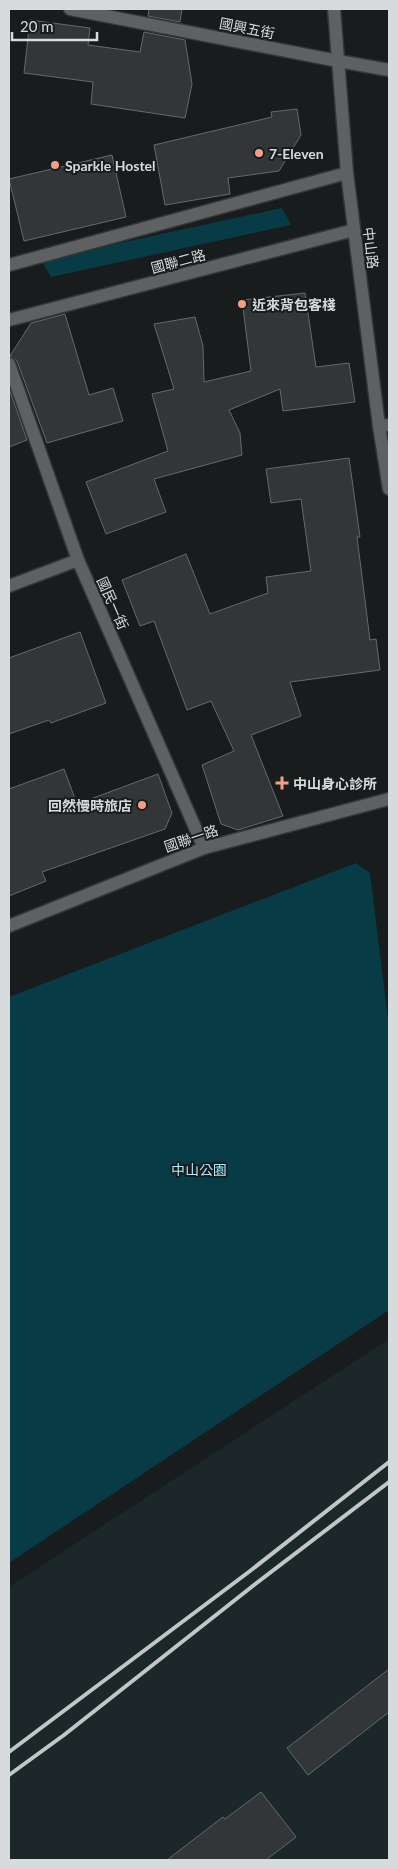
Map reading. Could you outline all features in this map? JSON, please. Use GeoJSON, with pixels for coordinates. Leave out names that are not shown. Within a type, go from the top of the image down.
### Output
{"type":"FeatureCollection","features":[{"type":"Feature","properties":{"kind":"street","name":"國興五街"},"geometry":{"type":"LineString","coordinates":[[70,9],[389,70]]}},
{"type":"Feature","properties":{"kind":"street","name":"中山路"},"geometry":{"type":"LineString","coordinates":[[334,9],[347,173],[384,425],[389,489]]}},
{"type":"Feature","properties":{"kind":"street"},"geometry":{"type":"LineString","coordinates":[[9,266],[347,173]]}},
{"type":"Feature","properties":{"kind":"street","name":"國聯二路"},"geometry":{"type":"LineString","coordinates":[[9,320],[354,230]]}},
{"type":"Feature","properties":{"kind":"street","name":"國民一街"},"geometry":{"type":"LineString","coordinates":[[9,364],[78,560],[204,848]]}},
{"type":"Feature","properties":{"kind":"street"},"geometry":{"type":"LineString","coordinates":[[9,586],[78,560]]}},
{"type":"Feature","properties":{"kind":"street","name":"國聯一路"},"geometry":{"type":"LineString","coordinates":[[9,926],[204,848],[389,798]]}},
{"type":"Feature","properties":{"kind":"shaded area"},"geometry":{"type":"Polygon","coordinates":[[[389,1339],[389,1860],[9,1860],[9,1587],[389,1339]]]}},
{"type":"Feature","properties":{"kind":"green space"},"geometry":{"type":"Polygon","coordinates":[[[282,208],[291,225],[51,277],[41,260],[282,208]]]}},
{"type":"Feature","properties":{"kind":"green space","name":"中山公園"},"geometry":{"type":"Polygon","coordinates":[[[356,863],[370,873],[389,1027],[389,1310],[9,1563],[9,997],[356,863]]]}},
{"type":"Feature","properties":{"kind":"building"},"geometry":{"type":"Polygon","coordinates":[[[149,9],[182,9],[180,22],[148,16],[149,9]]]}},
{"type":"Feature","properties":{"kind":"building"},"geometry":{"type":"Polygon","coordinates":[[[30,20],[90,28],[88,45],[140,52],[144,32],[185,40],[192,84],[185,118],[91,104],[93,82],[24,73],[30,20]]]}},
{"type":"Feature","properties":{"kind":"building"},"geometry":{"type":"Polygon","coordinates":[[[297,109],[301,135],[279,171],[228,178],[230,194],[165,205],[154,145],[272,117],[271,112],[297,109]]]}},
{"type":"Feature","properties":{"kind":"building"},"geometry":{"type":"Polygon","coordinates":[[[112,155],[126,217],[24,241],[9,179],[112,155]]]}},
{"type":"Feature","properties":{"kind":"building"},"geometry":{"type":"Polygon","coordinates":[[[305,293],[316,367],[349,363],[355,402],[283,411],[280,389],[229,410],[240,433],[242,455],[154,479],[166,512],[106,534],[86,482],[168,451],[152,394],[174,389],[154,324],[195,317],[203,346],[204,382],[251,371],[242,300],[305,293]]]}},
{"type":"Feature","properties":{"kind":"building"},"geometry":{"type":"Polygon","coordinates":[[[65,314],[89,395],[113,388],[123,421],[47,443],[17,361],[10,356],[31,323],[65,314]]]}},
{"type":"Feature","properties":{"kind":"building"},"geometry":{"type":"Polygon","coordinates":[[[9,388],[27,440],[9,447],[9,388]]]}},
{"type":"Feature","properties":{"kind":"building"},"geometry":{"type":"Polygon","coordinates":[[[349,458],[360,537],[357,537],[370,640],[376,639],[380,670],[290,682],[301,716],[251,735],[283,816],[238,830],[221,824],[202,765],[234,751],[211,701],[187,710],[154,621],[140,626],[122,580],[186,554],[210,614],[268,593],[266,577],[311,571],[301,499],[271,503],[266,469],[349,458]]]}},
{"type":"Feature","properties":{"kind":"building"},"geometry":{"type":"Polygon","coordinates":[[[80,632],[106,703],[51,723],[49,720],[9,734],[9,658],[80,632]]]}},
{"type":"Feature","properties":{"kind":"building"},"geometry":{"type":"Polygon","coordinates":[[[64,769],[77,804],[158,774],[172,813],[165,829],[42,872],[46,881],[9,896],[9,789],[64,769]]]}},
{"type":"Feature","properties":{"kind":"building"},"geometry":{"type":"Polygon","coordinates":[[[389,1669],[389,1712],[308,1775],[287,1748],[389,1669]]]}},
{"type":"Feature","properties":{"kind":"building"},"geometry":{"type":"Polygon","coordinates":[[[261,1792],[296,1837],[266,1860],[167,1860],[223,1817],[225,1819],[261,1792]]]}},
{"type":"Feature","properties":{"kind":"railway"},"geometry":{"type":"LineString","coordinates":[[9,1752],[250,1571],[389,1462]]}},
{"type":"Feature","properties":{"kind":"railway"},"geometry":{"type":"LineString","coordinates":[[9,1775],[64,1735],[254,1585],[389,1482]]}},
{"type":"Feature","properties":{"kind":"place","name":"7-Eleven"},"geometry":{"type":"Point","coordinates":[259,153]}},
{"type":"Feature","properties":{"kind":"place","name":"Sparkle Hostel"},"geometry":{"type":"Point","coordinates":[55,165]}},
{"type":"Feature","properties":{"kind":"place","name":"近來背包客棧"},"geometry":{"type":"Point","coordinates":[242,304]}},
{"type":"Feature","properties":{"kind":"place","name":"中山身心診所"},"geometry":{"type":"Point","coordinates":[282,783]}},
{"type":"Feature","properties":{"kind":"place","name":"回然慢時旅店"},"geometry":{"type":"Point","coordinates":[142,805]}}]}
